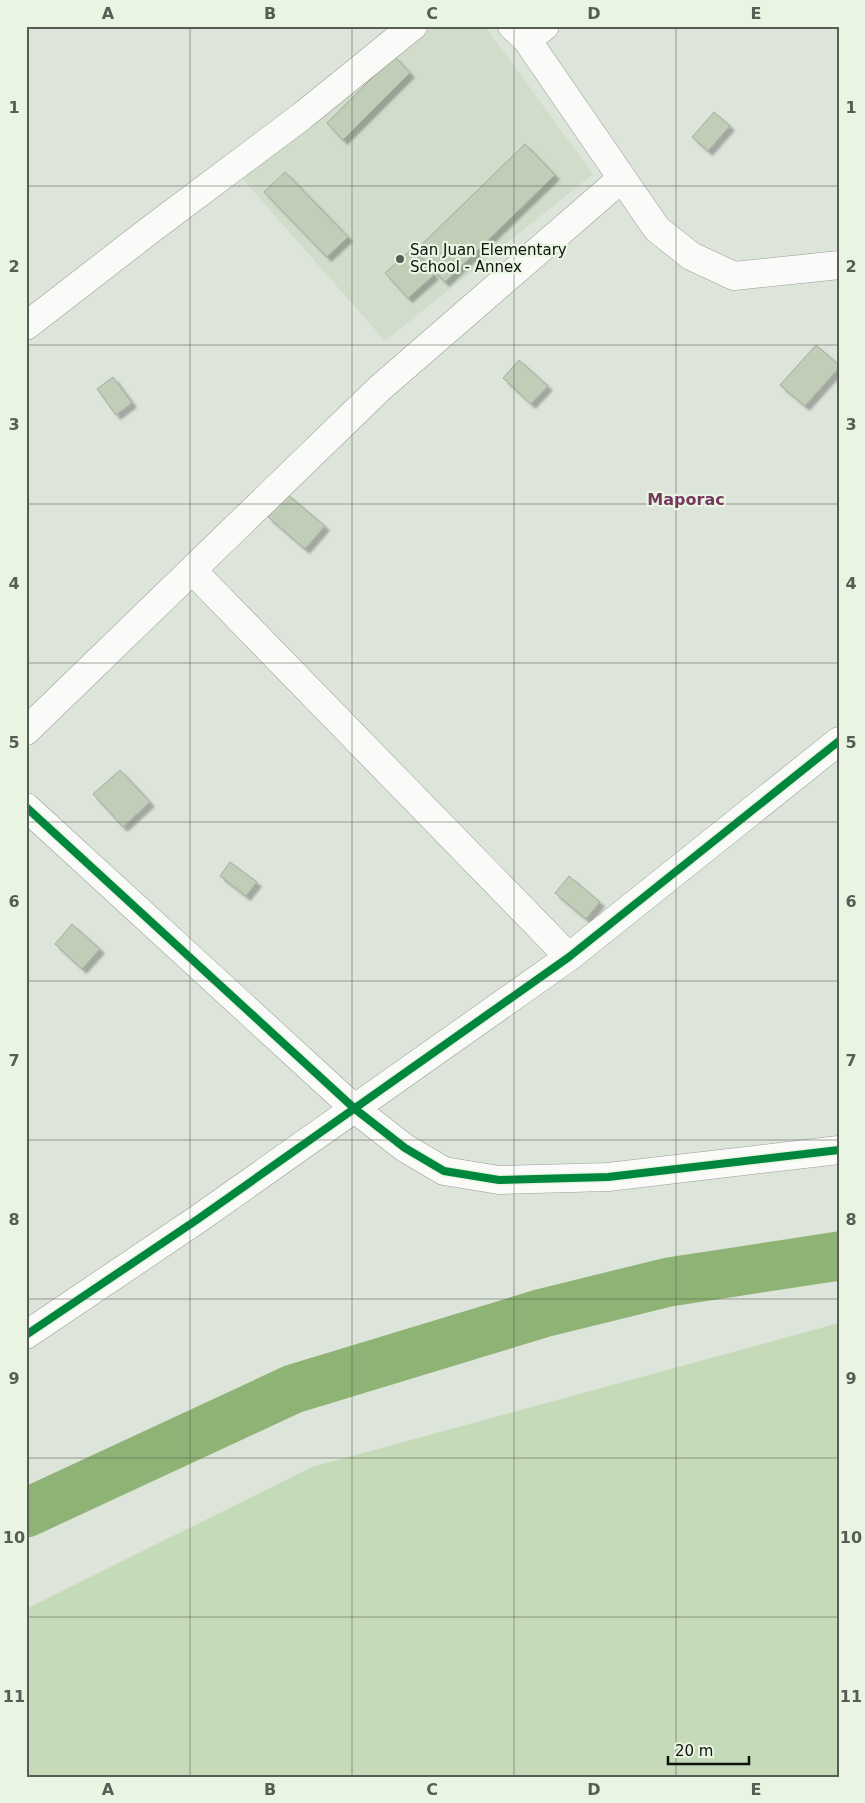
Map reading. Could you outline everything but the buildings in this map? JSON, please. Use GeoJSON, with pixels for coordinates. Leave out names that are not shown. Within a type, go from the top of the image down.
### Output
{"type":"FeatureCollection","features":[{"type":"Feature","properties":{"kind":"street"},"geometry":{"type":"LineString","coordinates":[[26,326],[302,116],[413,26]]}},
{"type":"Feature","properties":{"kind":"street"},"geometry":{"type":"LineString","coordinates":[[528,31],[621,179],[657,229],[691,256],[734,276],[839,264]]}},
{"type":"Feature","properties":{"kind":"street"},"geometry":{"type":"LineString","coordinates":[[26,731],[380,388],[621,179]]}},
{"type":"Feature","properties":{"kind":"street"},"geometry":{"type":"LineString","coordinates":[[192,570],[569,957]]}},
{"type":"Feature","properties":{"kind":"street"},"geometry":{"type":"LineString","coordinates":[[26,1335],[198,1219],[569,957],[839,741]]}},
{"type":"Feature","properties":{"kind":"street"},"geometry":{"type":"LineString","coordinates":[[26,807],[355,1109],[405,1148],[444,1171],[499,1180],[608,1176],[839,1150]]}},
{"type":"Feature","properties":{"kind":"shaded area","name":"San Juan Elementary School - Annex"},"geometry":{"type":"Polygon","coordinates":[[[428,26],[485,26],[593,174],[385,341],[241,177],[383,57],[428,26]]]}},
{"type":"Feature","properties":{"kind":"green space"},"geometry":{"type":"Polygon","coordinates":[[[839,1323],[839,1777],[26,1777],[26,1609],[312,1467],[839,1323]]]}},
{"type":"Feature","properties":{"kind":"waterway"},"geometry":{"type":"LineString","coordinates":[[26,1513],[293,1389],[543,1313],[669,1282],[839,1256]]}},
{"type":"Feature","properties":{"kind":"cycle path"},"geometry":{"type":"LineString","coordinates":[[26,1335],[198,1219],[569,957],[839,741]]}},
{"type":"Feature","properties":{"kind":"cycle path"},"geometry":{"type":"LineString","coordinates":[[26,807],[355,1109],[405,1148],[444,1171],[499,1180],[608,1177],[839,1150]]}},
{"type":"Feature","properties":{"kind":"place","name":"San Juan Elementary School - Annex"},"geometry":{"type":"Point","coordinates":[400,259]}},
{"type":"Feature","properties":{"kind":"district","name":"Maporac"},"geometry":{"type":"Point","coordinates":[686,499]}}]}
